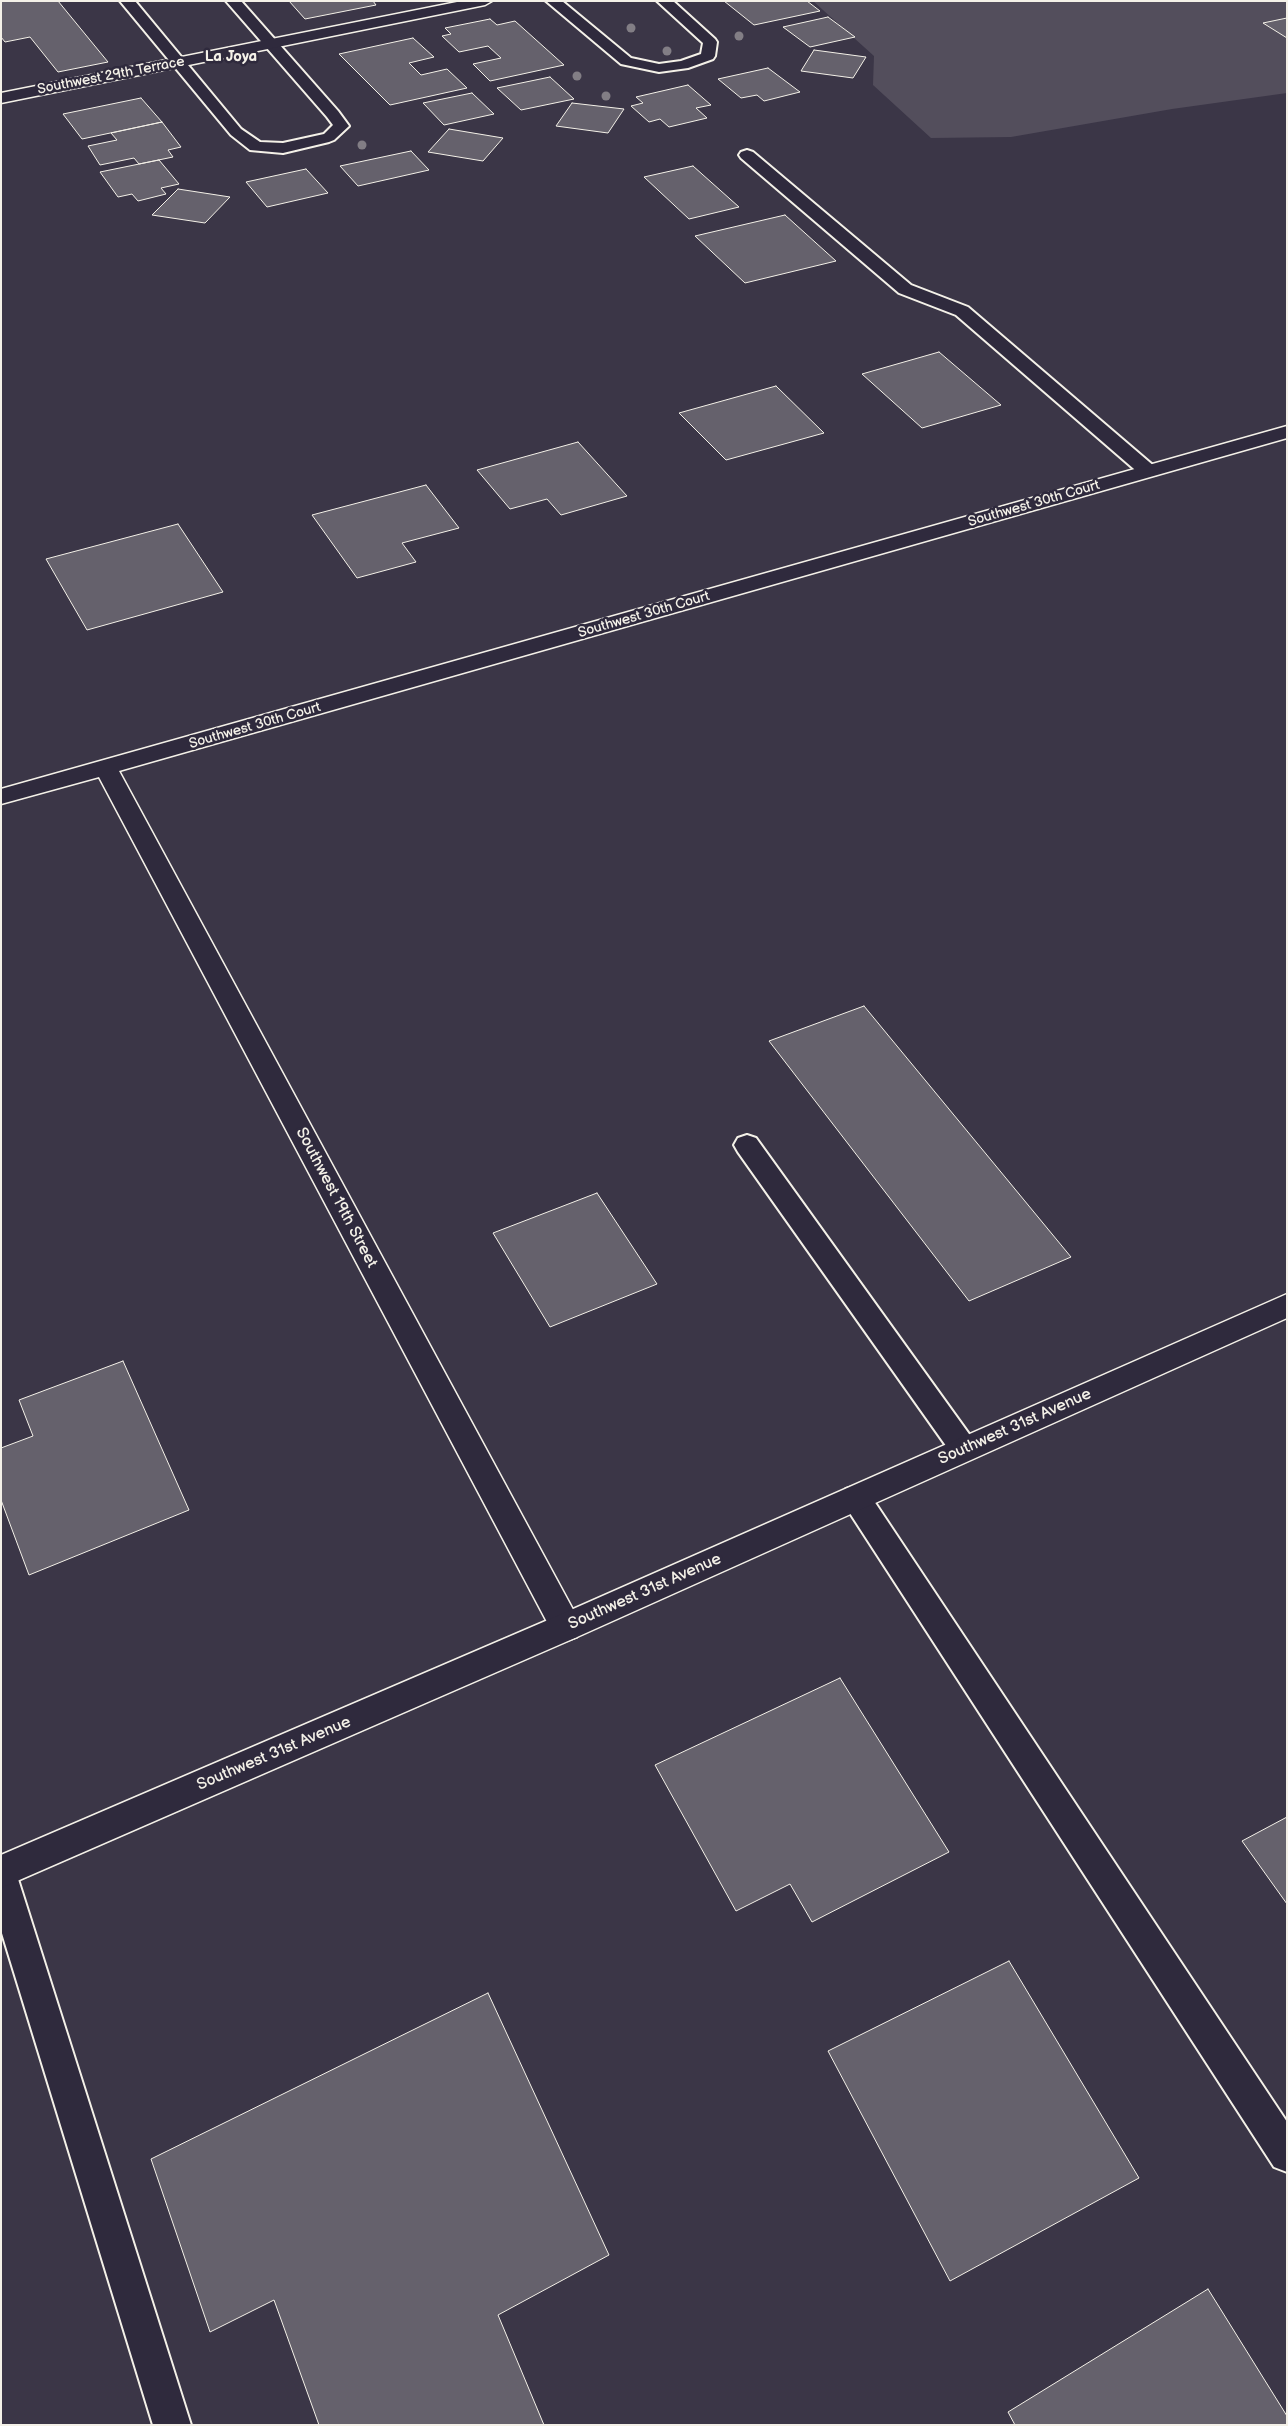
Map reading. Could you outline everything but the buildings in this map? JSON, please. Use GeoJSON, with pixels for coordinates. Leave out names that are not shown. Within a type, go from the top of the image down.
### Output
{"type":"FeatureCollection","features":[{"type":"Feature","properties":{"kind":"street","name":"Southwest 29th Terrace"},"geometry":{"type":"LineString","coordinates":[[1,98],[485,1]]}},
{"type":"Feature","properties":{"kind":"street","name":"Southwest 30th Court"},"geometry":{"type":"LineString","coordinates":[[1,797],[1287,432]]}},
{"type":"Feature","properties":{"kind":"street","name":"Southwest 19th Street"},"geometry":{"type":"LineString","coordinates":[[106,768],[566,1628]]}},
{"type":"Feature","properties":{"kind":"street","name":"Southwest 31st Avenue"},"geometry":{"type":"LineString","coordinates":[[1,1872],[566,1628],[1287,1305]]}},
{"type":"Feature","properties":{"kind":"lane"},"geometry":{"type":"LineString","coordinates":[[127,1],[236,132],[256,147],[283,148],[328,137],[341,126],[333,114],[233,1]]}},
{"type":"Feature","properties":{"kind":"lane"},"geometry":{"type":"LineString","coordinates":[[553,1],[626,61],[659,68],[683,65],[708,56],[710,42],[664,1]]}},
{"type":"Feature","properties":{"kind":"lane"},"geometry":{"type":"LineString","coordinates":[[747,155],[905,289],[962,311],[1148,471]]}},
{"type":"Feature","properties":{"kind":"lane"},"geometry":{"type":"LineString","coordinates":[[747,1145],[964,1450]]}},
{"type":"Feature","properties":{"kind":"lane"},"geometry":{"type":"LineString","coordinates":[[856,1498],[1287,2154]]}},
{"type":"Feature","properties":{"kind":"lane"},"geometry":{"type":"LineString","coordinates":[[1,1876],[172,2425]]}},
{"type":"Feature","properties":{"kind":"shaded area"},"geometry":{"type":"Polygon","coordinates":[[[813,1],[1287,1],[1287,93],[1172,109],[1011,137],[931,138],[873,85],[874,56],[813,1]]]}},
{"type":"Feature","properties":{"kind":"district","name":"La Joya"},"geometry":{"type":"Point","coordinates":[231,57]}}]}
